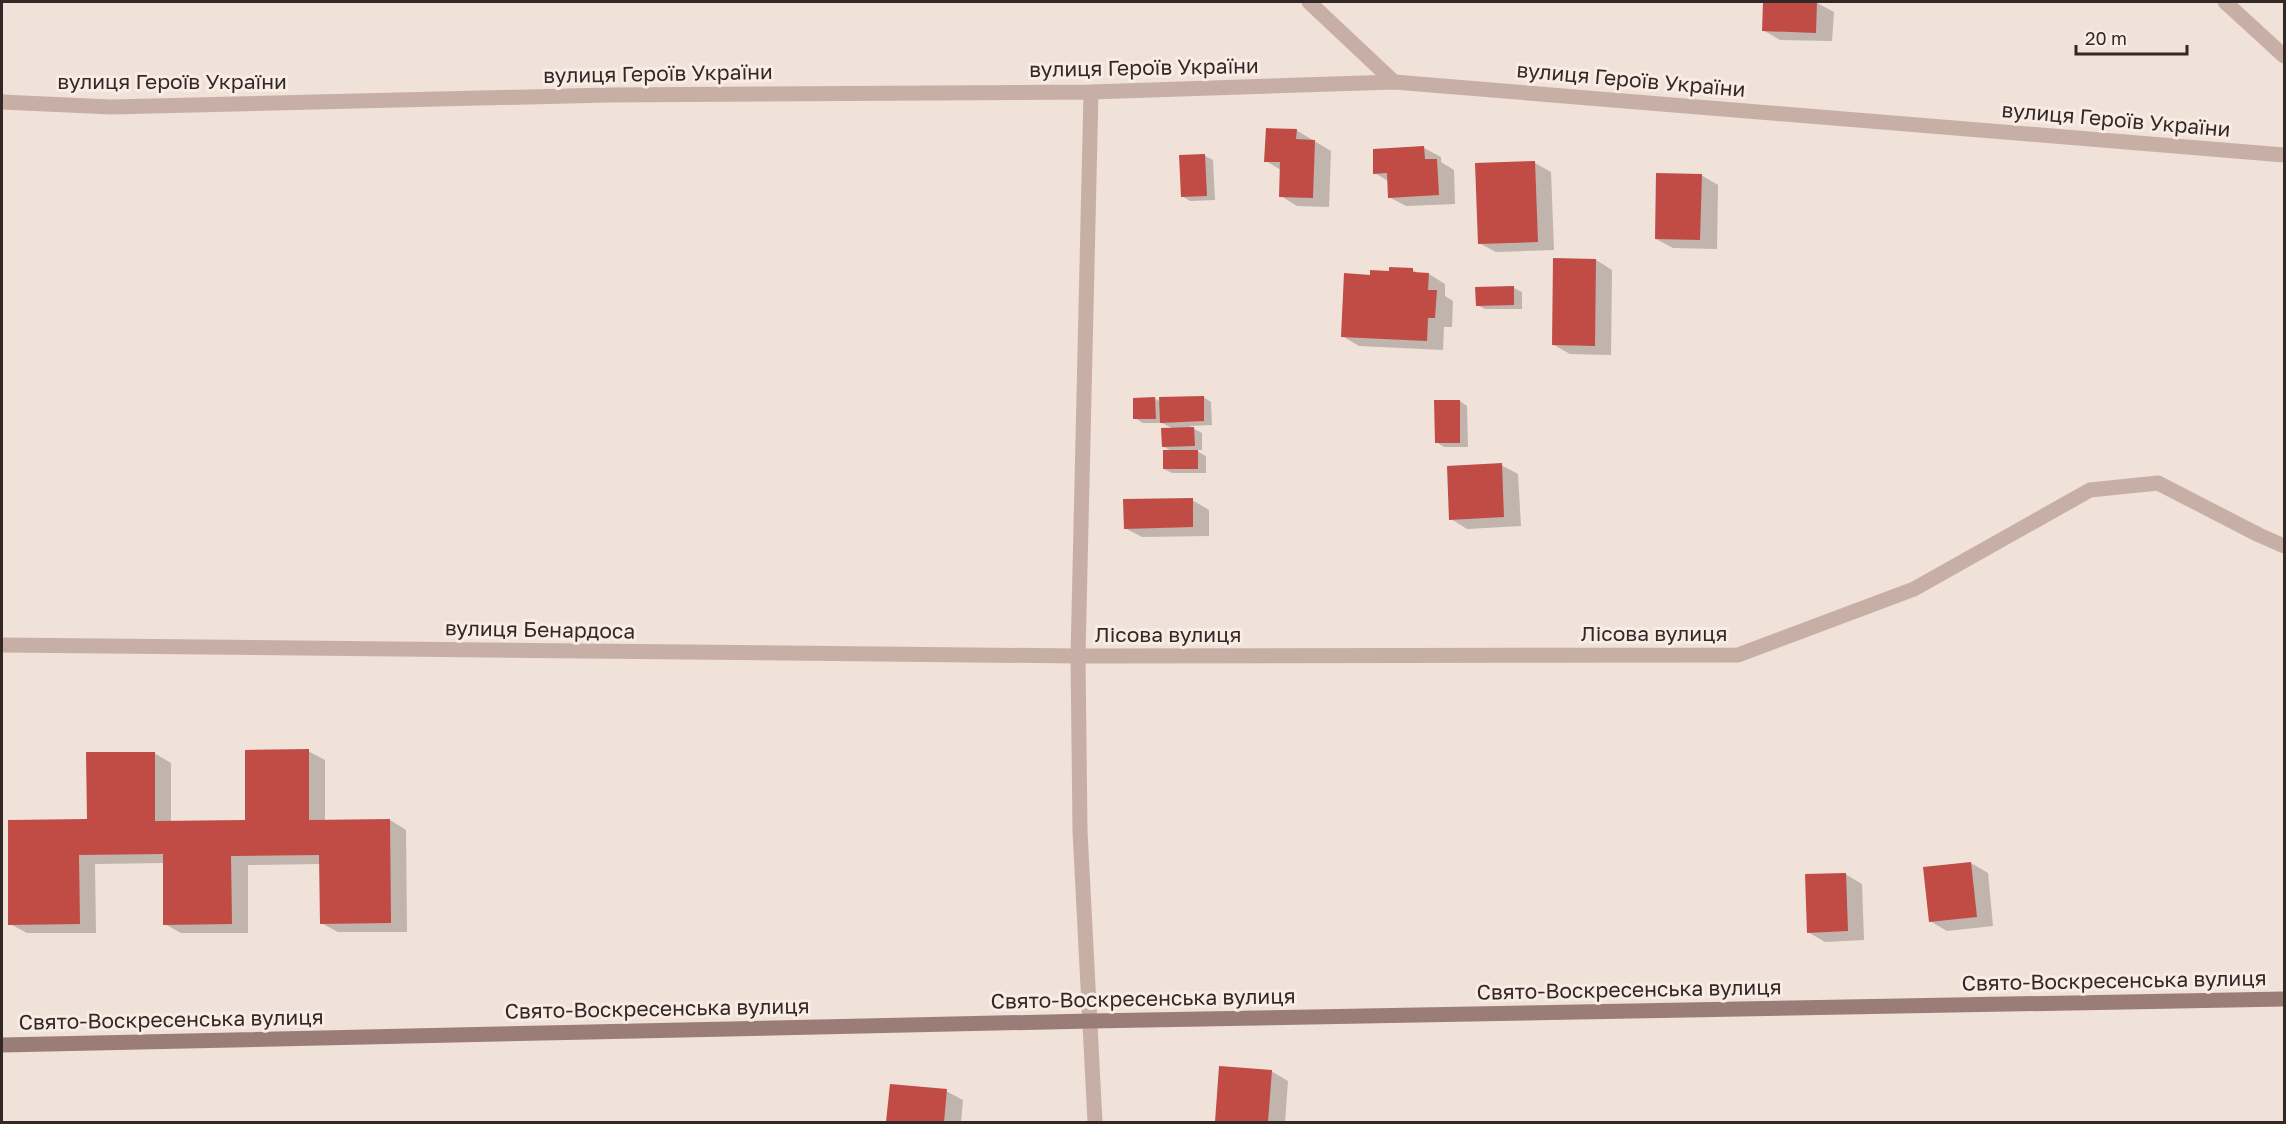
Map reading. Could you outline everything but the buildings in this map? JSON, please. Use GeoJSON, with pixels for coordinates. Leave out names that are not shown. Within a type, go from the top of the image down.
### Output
{"type":"FeatureCollection","features":[{"type":"Feature","properties":{"kind":"street"},"geometry":{"type":"LineString","coordinates":[[1309,2],[1394,82]]}},
{"type":"Feature","properties":{"kind":"street"},"geometry":{"type":"LineString","coordinates":[[2226,2],[2284,56]]}},
{"type":"Feature","properties":{"kind":"street","name":"вулиця Героїв України"},"geometry":{"type":"LineString","coordinates":[[2,102],[111,107],[608,95],[1091,92],[1394,82],[2284,155]]}},
{"type":"Feature","properties":{"kind":"street"},"geometry":{"type":"LineString","coordinates":[[1091,92],[1078,656],[1080,831],[1095,1122]]}},
{"type":"Feature","properties":{"kind":"street","name":"Лісова вулиця"},"geometry":{"type":"LineString","coordinates":[[1078,656],[1738,655],[1914,589],[2090,490],[2158,483],[2284,546]]}},
{"type":"Feature","properties":{"kind":"street","name":"вулиця Бенардоса"},"geometry":{"type":"LineString","coordinates":[[2,645],[1078,656]]}},
{"type":"Feature","properties":{"kind":"street","name":"Свято-Воскресенська вулиця"},"geometry":{"type":"LineString","coordinates":[[2,1045],[1091,1021],[2284,999]]}}]}
